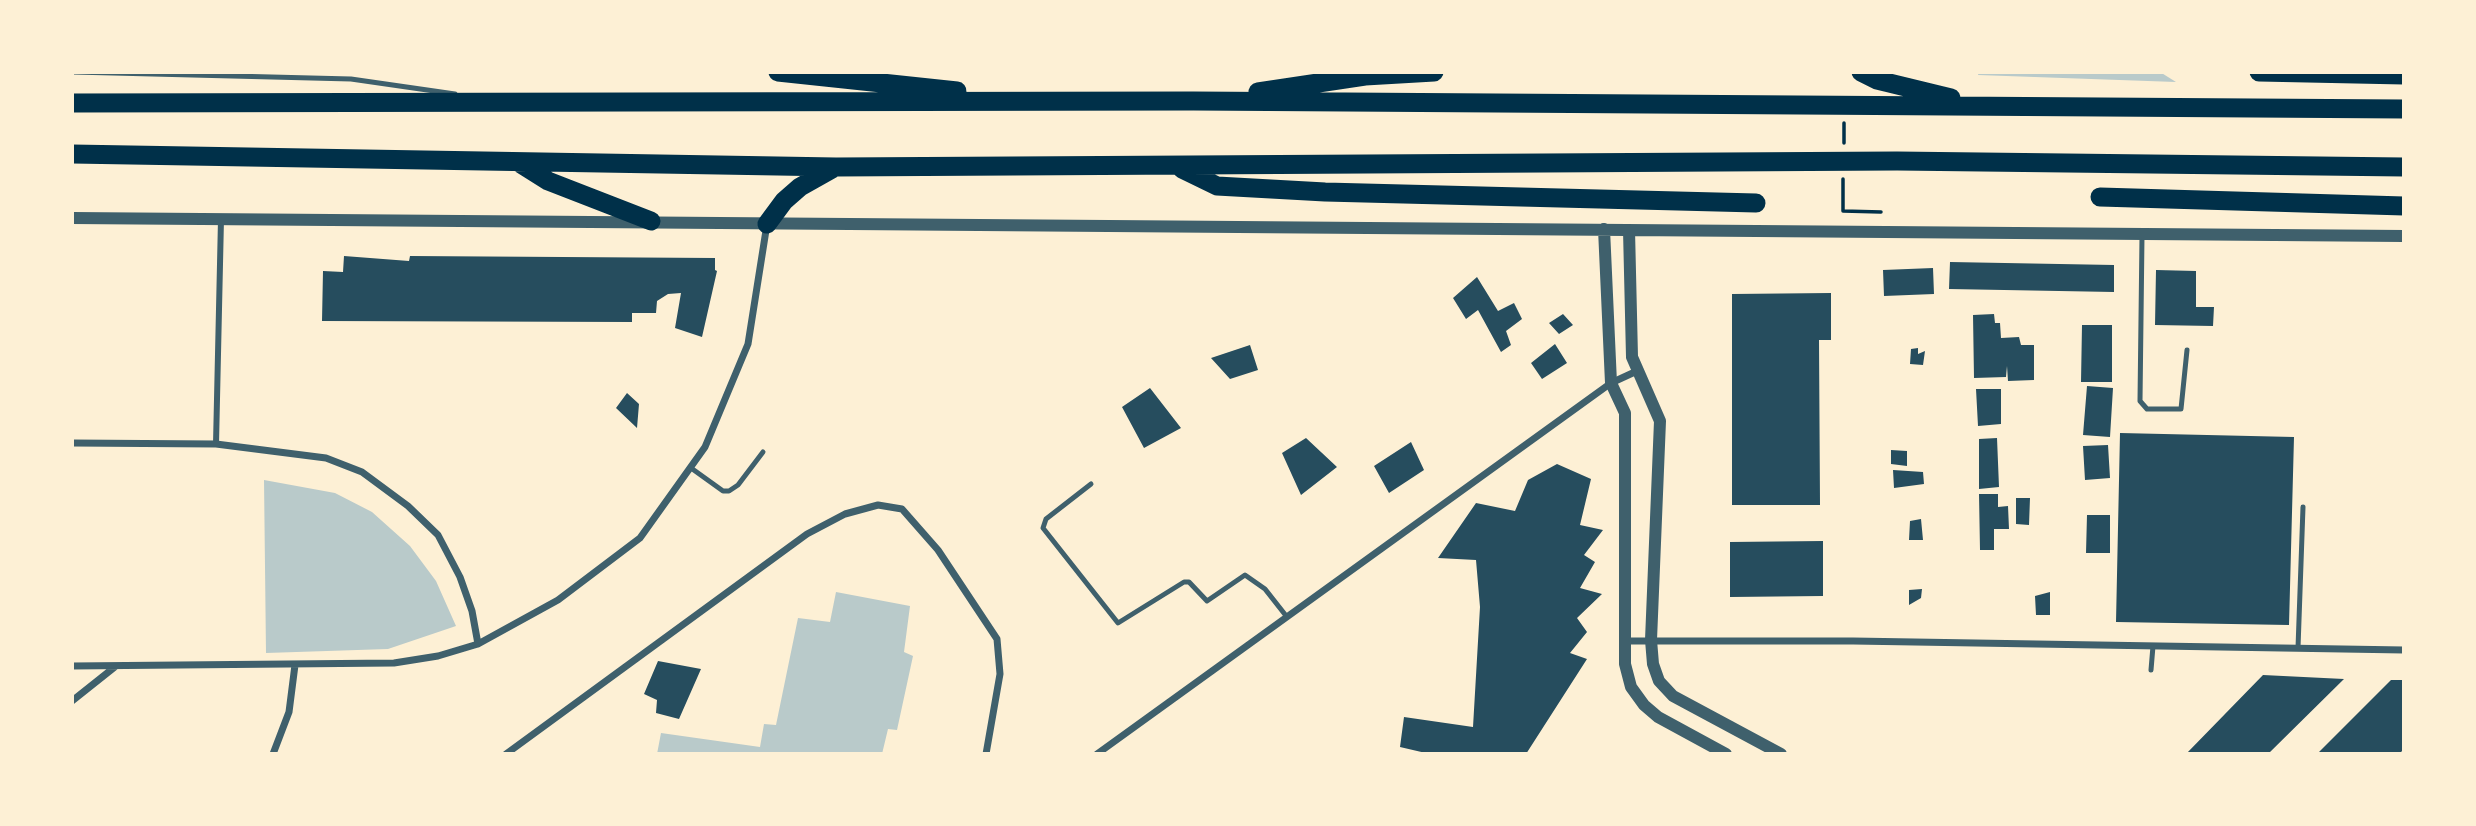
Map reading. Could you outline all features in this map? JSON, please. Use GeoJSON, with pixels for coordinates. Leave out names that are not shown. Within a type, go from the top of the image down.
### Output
{"type":"FeatureCollection","features":[{"type":"Feature","properties":{"kind":"highway"},"geometry":{"type":"LineString","coordinates":[[778,72],[1049,101]]}},
{"type":"Feature","properties":{"kind":"highway"},"geometry":{"type":"LineString","coordinates":[[1193,101],[1399,72]]}},
{"type":"Feature","properties":{"kind":"highway"},"geometry":{"type":"LineString","coordinates":[[1365,76],[1434,72]]}},
{"type":"Feature","properties":{"kind":"highway"},"geometry":{"type":"LineString","coordinates":[[1861,72],[1877,80],[1961,100],[2095,107]]}},
{"type":"Feature","properties":{"kind":"highway"},"geometry":{"type":"LineString","coordinates":[[2259,72],[2404,75]]}},
{"type":"Feature","properties":{"kind":"highway"},"geometry":{"type":"LineString","coordinates":[[72,103],[1193,101],[2404,109]]}},
{"type":"Feature","properties":{"kind":"highway"},"geometry":{"type":"LineString","coordinates":[[72,154],[836,167],[1910,161],[2404,167]]}},
{"type":"Feature","properties":{"kind":"highway"},"geometry":{"type":"LineString","coordinates":[[72,168],[137,155]]}},
{"type":"Feature","properties":{"kind":"highway"},"geometry":{"type":"LineString","coordinates":[[520,163],[548,181],[651,221]]}},
{"type":"Feature","properties":{"kind":"highway"},"geometry":{"type":"LineString","coordinates":[[1174,166],[1217,186],[1755,203]]}},
{"type":"Feature","properties":{"kind":"highway"},"geometry":{"type":"LineString","coordinates":[[767,224],[784,201],[800,187],[836,167]]}},
{"type":"Feature","properties":{"kind":"highway"},"geometry":{"type":"LineString","coordinates":[[2100,197],[2404,206]]}},
{"type":"Feature","properties":{"kind":"street"},"geometry":{"type":"LineString","coordinates":[[72,218],[2404,236]]}},
{"type":"Feature","properties":{"kind":"street"},"geometry":{"type":"LineString","coordinates":[[216,444],[221,219]]}},
{"type":"Feature","properties":{"kind":"street"},"geometry":{"type":"LineString","coordinates":[[72,666],[394,663],[438,656],[478,644],[558,600],[640,538],[691,468],[728,398],[748,344],[767,224]]}},
{"type":"Feature","properties":{"kind":"street"},"geometry":{"type":"LineString","coordinates":[[1604,229],[1611,383],[1625,413],[1625,664],[1631,687],[1644,705],[1658,717],[1726,754]]}},
{"type":"Feature","properties":{"kind":"street"},"geometry":{"type":"LineString","coordinates":[[1629,230],[1632,357],[1660,421],[1651,640],[1653,664],[1659,681],[1673,696],[1781,754]]}},
{"type":"Feature","properties":{"kind":"street"},"geometry":{"type":"LineString","coordinates":[[1101,753],[1611,383],[1636,371]]}},
{"type":"Feature","properties":{"kind":"street"},"geometry":{"type":"LineString","coordinates":[[72,443],[216,444],[326,458],[362,472],[408,506],[438,536],[460,577],[472,611],[478,644]]}},
{"type":"Feature","properties":{"kind":"street"},"geometry":{"type":"LineString","coordinates":[[506,754],[807,534],[845,514],[877,505],[902,509],[938,550],[996,639],[1000,674],[986,754]]}},
{"type":"Feature","properties":{"kind":"street"},"geometry":{"type":"LineString","coordinates":[[1624,641],[2404,650]]}},
{"type":"Feature","properties":{"kind":"street"},"geometry":{"type":"LineString","coordinates":[[273,754],[289,712],[295,665]]}},
{"type":"Feature","properties":{"kind":"street"},"geometry":{"type":"LineString","coordinates":[[72,701],[116,666]]}},
{"type":"Feature","properties":{"kind":"lane"},"geometry":{"type":"LineString","coordinates":[[74,72],[351,79],[524,104]]}},
{"type":"Feature","properties":{"kind":"lane"},"geometry":{"type":"LineString","coordinates":[[2142,234],[2140,401],[2147,409],[2181,409],[2187,350]]}},
{"type":"Feature","properties":{"kind":"lane"},"geometry":{"type":"LineString","coordinates":[[691,468],[723,491],[729,491],[738,485],[763,452]]}},
{"type":"Feature","properties":{"kind":"lane"},"geometry":{"type":"LineString","coordinates":[[1091,484],[1046,519],[1043,528],[1118,623],[1184,582],[1189,582],[1207,601],[1245,575],[1265,589],[1287,617]]}},
{"type":"Feature","properties":{"kind":"lane"},"geometry":{"type":"LineString","coordinates":[[2298,648],[2303,507]]}},
{"type":"Feature","properties":{"kind":"lane"},"geometry":{"type":"LineString","coordinates":[[2151,670],[2153,646]]}},
{"type":"Feature","properties":{"kind":"shaded area"},"geometry":{"type":"Polygon","coordinates":[[[1979,72],[2160,72],[2176,82],[1978,75],[1979,72]]]}},
{"type":"Feature","properties":{"kind":"shaded area"},"geometry":{"type":"Polygon","coordinates":[[[264,480],[335,493],[372,512],[410,546],[436,581],[456,626],[388,649],[266,653],[264,480]]]}},
{"type":"Feature","properties":{"kind":"shaded area"},"geometry":{"type":"Polygon","coordinates":[[[836,592],[910,606],[904,652],[913,656],[897,730],[888,729],[882,754],[657,754],[661,733],[760,747],[764,724],[776,725],[798,618],[830,622],[836,592]]]}},
{"type":"Feature","properties":{"kind":"building"},"geometry":{"type":"Polygon","coordinates":[[[344,256],[409,261],[410,256],[715,258],[717,271],[702,337],[675,328],[681,293],[668,294],[657,301],[656,313],[632,313],[632,322],[322,321],[323,271],[343,272],[344,256]]]}},
{"type":"Feature","properties":{"kind":"building"},"geometry":{"type":"Polygon","coordinates":[[[1950,262],[2114,265],[2114,292],[1949,289],[1950,262]]]}},
{"type":"Feature","properties":{"kind":"building"},"geometry":{"type":"Polygon","coordinates":[[[1933,268],[1934,294],[1884,296],[1883,270],[1933,268]]]}},
{"type":"Feature","properties":{"kind":"building"},"geometry":{"type":"Polygon","coordinates":[[[2156,270],[2196,271],[2196,307],[2214,307],[2213,326],[2155,325],[2156,270]]]}},
{"type":"Feature","properties":{"kind":"building"},"geometry":{"type":"Polygon","coordinates":[[[1477,277],[1498,311],[1514,303],[1522,319],[1506,331],[1511,345],[1501,352],[1478,310],[1466,319],[1453,298],[1477,277]]]}},
{"type":"Feature","properties":{"kind":"building"},"geometry":{"type":"Polygon","coordinates":[[[1831,293],[1831,340],[1819,340],[1820,505],[1732,505],[1732,294],[1831,293]]]}},
{"type":"Feature","properties":{"kind":"building"},"geometry":{"type":"Polygon","coordinates":[[[1563,314],[1573,325],[1559,334],[1549,323],[1563,314]]]}},
{"type":"Feature","properties":{"kind":"building"},"geometry":{"type":"Polygon","coordinates":[[[1994,314],[1995,323],[2000,323],[2001,338],[2019,337],[2021,345],[2034,345],[2034,380],[2008,381],[2007,366],[2006,377],[1974,378],[1973,315],[1994,314]]]}},
{"type":"Feature","properties":{"kind":"building"},"geometry":{"type":"Polygon","coordinates":[[[2082,325],[2112,325],[2112,382],[2081,382],[2082,325]]]}},
{"type":"Feature","properties":{"kind":"building"},"geometry":{"type":"Polygon","coordinates":[[[1555,344],[1567,363],[1542,379],[1531,363],[1555,344]]]}},
{"type":"Feature","properties":{"kind":"building"},"geometry":{"type":"Polygon","coordinates":[[[1250,345],[1258,370],[1230,379],[1211,358],[1250,345]]]}},
{"type":"Feature","properties":{"kind":"building"},"geometry":{"type":"Polygon","coordinates":[[[1918,348],[1918,354],[1925,351],[1923,365],[1910,364],[1911,349],[1918,348]]]}},
{"type":"Feature","properties":{"kind":"building"},"geometry":{"type":"Polygon","coordinates":[[[2087,386],[2113,388],[2110,437],[2083,435],[2087,386]]]}},
{"type":"Feature","properties":{"kind":"building"},"geometry":{"type":"Polygon","coordinates":[[[1150,388],[1181,428],[1144,448],[1122,407],[1150,388]]]}},
{"type":"Feature","properties":{"kind":"building"},"geometry":{"type":"Polygon","coordinates":[[[1976,389],[2001,389],[2001,424],[1978,426],[1976,389]]]}},
{"type":"Feature","properties":{"kind":"building"},"geometry":{"type":"Polygon","coordinates":[[[627,393],[639,404],[637,428],[616,408],[627,393]]]}},
{"type":"Feature","properties":{"kind":"building"},"geometry":{"type":"Polygon","coordinates":[[[2120,433],[2294,437],[2289,625],[2116,622],[2120,433]]]}},
{"type":"Feature","properties":{"kind":"building"},"geometry":{"type":"Polygon","coordinates":[[[1306,438],[1337,467],[1301,495],[1282,453],[1306,438]]]}},
{"type":"Feature","properties":{"kind":"building"},"geometry":{"type":"Polygon","coordinates":[[[1997,438],[1999,487],[1979,489],[1979,439],[1997,438]]]}},
{"type":"Feature","properties":{"kind":"building"},"geometry":{"type":"Polygon","coordinates":[[[1411,442],[1424,470],[1389,493],[1374,466],[1411,442]]]}},
{"type":"Feature","properties":{"kind":"building"},"geometry":{"type":"Polygon","coordinates":[[[2108,445],[2110,478],[2085,480],[2083,446],[2108,445]]]}},
{"type":"Feature","properties":{"kind":"building"},"geometry":{"type":"Polygon","coordinates":[[[1891,450],[1907,451],[1907,466],[1891,464],[1891,450]]]}},
{"type":"Feature","properties":{"kind":"building"},"geometry":{"type":"Polygon","coordinates":[[[1557,464],[1591,479],[1580,525],[1603,530],[1584,555],[1595,562],[1580,588],[1602,594],[1577,618],[1587,632],[1570,653],[1587,659],[1526,754],[1430,754],[1400,747],[1404,717],[1473,727],[1480,607],[1476,560],[1438,558],[1476,503],[1515,511],[1528,480],[1557,464]]]}},
{"type":"Feature","properties":{"kind":"building"},"geometry":{"type":"Polygon","coordinates":[[[1893,470],[1923,472],[1924,484],[1894,488],[1893,470]]]}},
{"type":"Feature","properties":{"kind":"building"},"geometry":{"type":"Polygon","coordinates":[[[1979,494],[1998,494],[1998,507],[2008,506],[2009,529],[1994,529],[1994,550],[1980,550],[1979,494]]]}},
{"type":"Feature","properties":{"kind":"building"},"geometry":{"type":"Polygon","coordinates":[[[2016,498],[2030,498],[2029,525],[2016,524],[2016,498]]]}},
{"type":"Feature","properties":{"kind":"building"},"geometry":{"type":"Polygon","coordinates":[[[2087,515],[2110,515],[2110,553],[2086,553],[2087,515]]]}},
{"type":"Feature","properties":{"kind":"building"},"geometry":{"type":"Polygon","coordinates":[[[1921,519],[1923,540],[1909,540],[1910,521],[1921,519]]]}},
{"type":"Feature","properties":{"kind":"building"},"geometry":{"type":"Polygon","coordinates":[[[1823,541],[1823,596],[1730,597],[1730,542],[1823,541]]]}},
{"type":"Feature","properties":{"kind":"building"},"geometry":{"type":"Polygon","coordinates":[[[1922,589],[1921,598],[1909,605],[1909,590],[1922,589]]]}},
{"type":"Feature","properties":{"kind":"building"},"geometry":{"type":"Polygon","coordinates":[[[2050,592],[2050,615],[2036,615],[2035,596],[2050,592]]]}},
{"type":"Feature","properties":{"kind":"building"},"geometry":{"type":"Polygon","coordinates":[[[658,661],[701,669],[679,719],[656,713],[657,700],[644,694],[658,661]]]}},
{"type":"Feature","properties":{"kind":"building"},"geometry":{"type":"Polygon","coordinates":[[[2263,675],[2344,679],[2268,754],[2186,754],[2263,675]]]}},
{"type":"Feature","properties":{"kind":"building"},"geometry":{"type":"Polygon","coordinates":[[[2391,680],[2404,680],[2404,749],[2399,754],[2317,754],[2391,680]]]}}]}
